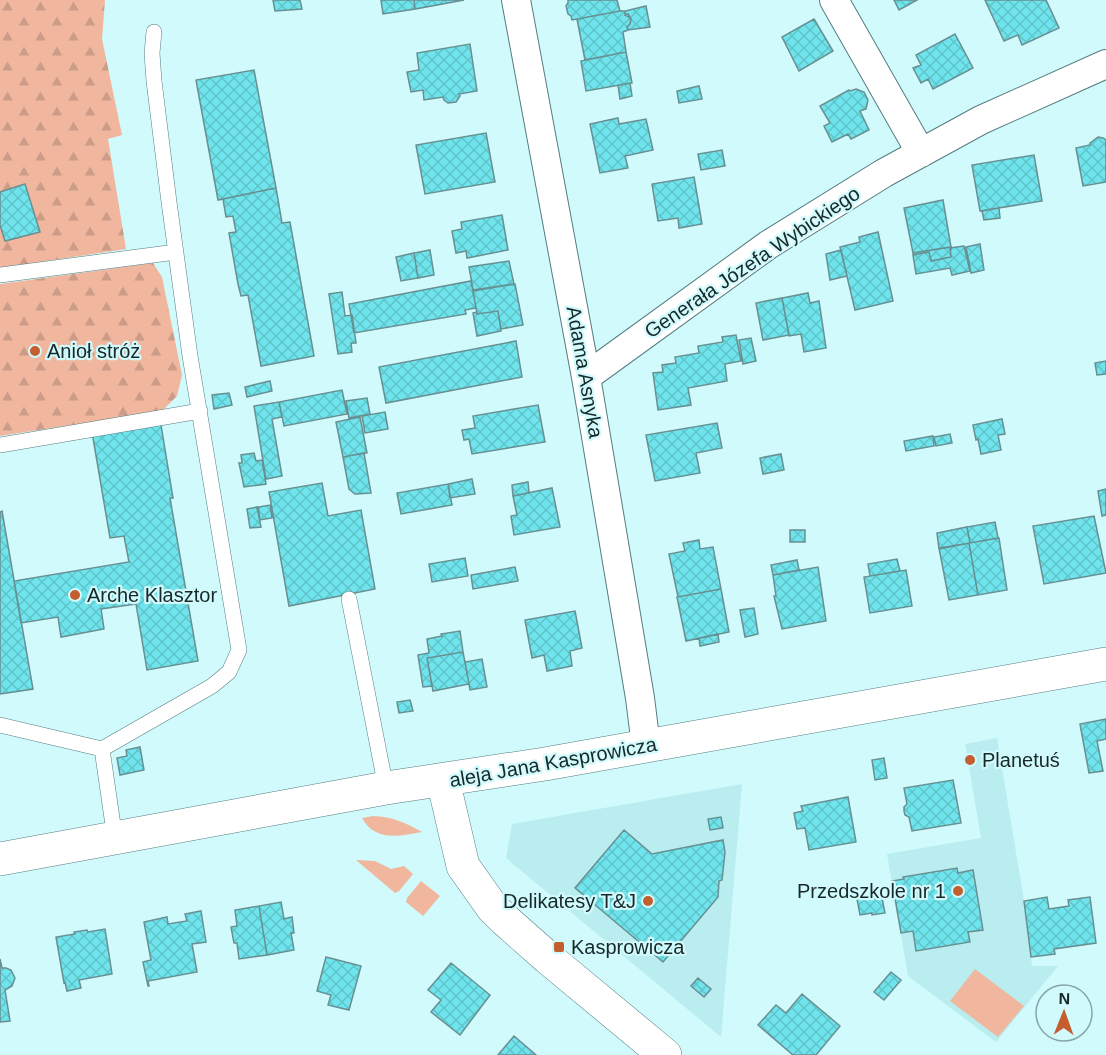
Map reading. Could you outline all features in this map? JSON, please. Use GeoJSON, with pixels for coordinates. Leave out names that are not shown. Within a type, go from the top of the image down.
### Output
{"type":"FeatureCollection","features":[{"type":"Feature","properties":{"kind":"street","name":"Adama Asnyka"},"geometry":{"type":"LineString","coordinates":[[516,0],[586,377],[646,746]]}},
{"type":"Feature","properties":{"kind":"street"},"geometry":{"type":"LineString","coordinates":[[834,0],[921,153]]}},
{"type":"Feature","properties":{"kind":"street","name":"Generała Józefa Wybickiego"},"geometry":{"type":"LineString","coordinates":[[586,377],[768,245],[884,173],[981,120],[1106,64]]}},
{"type":"Feature","properties":{"kind":"street","name":"aleja Jana Kasprowicza"},"geometry":{"type":"LineString","coordinates":[[0,859],[386,789],[646,746],[1106,664]]}},
{"type":"Feature","properties":{"kind":"street"},"geometry":{"type":"LineString","coordinates":[[443,780],[464,866],[492,906],[548,958],[665,1055]]}},
{"type":"Feature","properties":{"kind":"lane"},"geometry":{"type":"LineString","coordinates":[[0,725],[102,748],[212,686],[229,672],[239,650],[190,356],[154,81],[152,53],[154,32]]}},
{"type":"Feature","properties":{"kind":"lane"},"geometry":{"type":"LineString","coordinates":[[0,275],[176,252]]}},
{"type":"Feature","properties":{"kind":"lane"},"geometry":{"type":"LineString","coordinates":[[0,445],[200,411]]}},
{"type":"Feature","properties":{"kind":"lane"},"geometry":{"type":"LineString","coordinates":[[349,599],[386,789]]}},
{"type":"Feature","properties":{"kind":"lane"},"geometry":{"type":"LineString","coordinates":[[102,748],[115,839]]}},
{"type":"Feature","properties":{"kind":"shaded area","name":"Przedszkole nr 1"},"geometry":{"type":"Polygon","coordinates":[[[997,738],[1024,901],[1032,966],[1058,966],[1044,983],[1034,983],[1034,995],[996,1042],[908,976],[887,854],[981,838],[965,744],[997,738]]]}},
{"type":"Feature","properties":{"kind":"shaded area"},"geometry":{"type":"Polygon","coordinates":[[[742,784],[721,1037],[506,858],[512,824],[742,784]]]}},
{"type":"Feature","properties":{"kind":"green space"},"geometry":{"type":"Polygon","coordinates":[[[0,0],[105,0],[102,39],[122,135],[108,139],[126,249],[0,268],[0,0]]]}},
{"type":"Feature","properties":{"kind":"green space"},"geometry":{"type":"Polygon","coordinates":[[[153,263],[162,277],[182,375],[177,396],[162,411],[0,436],[0,284],[153,263]]]}},
{"type":"Feature","properties":{"kind":"green space"},"geometry":{"type":"Polygon","coordinates":[[[373,816],[398,821],[422,832],[397,836],[381,834],[367,826],[362,818],[373,816]]]}},
{"type":"Feature","properties":{"kind":"green space"},"geometry":{"type":"Polygon","coordinates":[[[356,860],[375,861],[391,869],[404,866],[413,874],[395,893],[356,860]]]}},
{"type":"Feature","properties":{"kind":"green space"},"geometry":{"type":"Polygon","coordinates":[[[421,881],[440,896],[423,916],[406,902],[421,881]]]}},
{"type":"Feature","properties":{"kind":"green space"},"geometry":{"type":"Polygon","coordinates":[[[975,969],[1024,1006],[998,1037],[950,1001],[975,969]]]}},
{"type":"Feature","properties":{"kind":"building"},"geometry":{"type":"Polygon","coordinates":[[[273,0],[300,0],[302,9],[275,11],[273,0]]]}},
{"type":"Feature","properties":{"kind":"building"},"geometry":{"type":"Polygon","coordinates":[[[381,0],[414,0],[415,9],[383,14],[381,0]]]}},
{"type":"Feature","properties":{"kind":"building"},"geometry":{"type":"Polygon","coordinates":[[[414,0],[464,0],[415,9],[414,0]]]}},
{"type":"Feature","properties":{"kind":"building"},"geometry":{"type":"Polygon","coordinates":[[[568,0],[617,0],[620,11],[572,20],[566,6],[568,0]]]}},
{"type":"Feature","properties":{"kind":"building"},"geometry":{"type":"Polygon","coordinates":[[[894,0],[917,0],[899,10],[894,0]]]}},
{"type":"Feature","properties":{"kind":"building"},"geometry":{"type":"Polygon","coordinates":[[[985,0],[1046,0],[1059,28],[1022,45],[1018,35],[1004,41],[985,0]]]}},
{"type":"Feature","properties":{"kind":"building"},"geometry":{"type":"Polygon","coordinates":[[[646,6],[650,27],[628,30],[631,19],[628,14],[625,15],[625,11],[646,6]]]}},
{"type":"Feature","properties":{"kind":"building"},"geometry":{"type":"Polygon","coordinates":[[[625,11],[625,15],[631,20],[627,27],[628,30],[623,32],[626,52],[585,60],[577,19],[625,11]]]}},
{"type":"Feature","properties":{"kind":"building"},"geometry":{"type":"Polygon","coordinates":[[[814,19],[833,51],[799,71],[782,37],[814,19]]]}},
{"type":"Feature","properties":{"kind":"building"},"geometry":{"type":"Polygon","coordinates":[[[955,34],[973,68],[933,89],[928,79],[921,83],[913,68],[921,65],[916,55],[955,34]]]}},
{"type":"Feature","properties":{"kind":"building"},"geometry":{"type":"Polygon","coordinates":[[[470,44],[477,91],[459,94],[456,102],[448,103],[443,97],[424,100],[423,90],[411,92],[407,72],[419,70],[417,53],[470,44]]]}},
{"type":"Feature","properties":{"kind":"building"},"geometry":{"type":"Polygon","coordinates":[[[626,52],[632,83],[586,91],[581,61],[626,52]]]}},
{"type":"Feature","properties":{"kind":"building"},"geometry":{"type":"Polygon","coordinates":[[[254,70],[276,188],[218,200],[196,80],[254,70]]]}},
{"type":"Feature","properties":{"kind":"building"},"geometry":{"type":"Polygon","coordinates":[[[630,83],[632,96],[620,99],[618,85],[630,83]]]}},
{"type":"Feature","properties":{"kind":"building"},"geometry":{"type":"Polygon","coordinates":[[[699,86],[702,99],[679,103],[677,91],[699,86]]]}},
{"type":"Feature","properties":{"kind":"building"},"geometry":{"type":"Polygon","coordinates":[[[856,89],[864,92],[868,100],[866,109],[860,111],[869,130],[851,139],[848,134],[832,142],[824,126],[830,123],[820,106],[849,90],[856,89]]]}},
{"type":"Feature","properties":{"kind":"building"},"geometry":{"type":"Polygon","coordinates":[[[618,118],[619,124],[646,119],[653,150],[625,156],[628,168],[600,173],[590,124],[618,118]]]}},
{"type":"Feature","properties":{"kind":"building"},"geometry":{"type":"Polygon","coordinates":[[[486,133],[495,182],[425,194],[416,145],[486,133]]]}},
{"type":"Feature","properties":{"kind":"building"},"geometry":{"type":"Polygon","coordinates":[[[1098,137],[1106,140],[1106,182],[1083,186],[1076,148],[1090,145],[1098,137]]]}},
{"type":"Feature","properties":{"kind":"building"},"geometry":{"type":"Polygon","coordinates":[[[722,150],[725,166],[701,170],[698,154],[722,150]]]}},
{"type":"Feature","properties":{"kind":"building"},"geometry":{"type":"Polygon","coordinates":[[[1034,155],[1042,201],[980,211],[972,165],[1034,155]]]}},
{"type":"Feature","properties":{"kind":"building"},"geometry":{"type":"Polygon","coordinates":[[[694,177],[702,224],[679,228],[678,218],[658,221],[652,184],[694,177]]]}},
{"type":"Feature","properties":{"kind":"building"},"geometry":{"type":"Polygon","coordinates":[[[25,184],[40,232],[5,241],[0,225],[0,192],[25,184]]]}},
{"type":"Feature","properties":{"kind":"building"},"geometry":{"type":"Polygon","coordinates":[[[276,188],[282,223],[290,222],[314,356],[261,366],[248,295],[241,296],[238,284],[229,233],[236,232],[233,216],[226,217],[223,199],[276,188]]]}},
{"type":"Feature","properties":{"kind":"building"},"geometry":{"type":"Polygon","coordinates":[[[943,200],[951,247],[913,253],[904,208],[943,200]]]}},
{"type":"Feature","properties":{"kind":"building"},"geometry":{"type":"Polygon","coordinates":[[[999,208],[1000,218],[984,220],[982,211],[999,208]]]}},
{"type":"Feature","properties":{"kind":"building"},"geometry":{"type":"Polygon","coordinates":[[[502,215],[508,250],[467,258],[466,251],[456,253],[452,231],[462,229],[461,222],[502,215]]]}},
{"type":"Feature","properties":{"kind":"building"},"geometry":{"type":"Polygon","coordinates":[[[878,232],[893,301],[855,310],[840,247],[860,242],[859,237],[878,232]]]}},
{"type":"Feature","properties":{"kind":"building"},"geometry":{"type":"Polygon","coordinates":[[[980,244],[984,270],[971,273],[966,247],[980,244]]]}},
{"type":"Feature","properties":{"kind":"building"},"geometry":{"type":"Polygon","coordinates":[[[964,246],[970,271],[952,275],[950,268],[916,274],[913,255],[929,252],[931,261],[951,257],[950,248],[964,246]]]}},
{"type":"Feature","properties":{"kind":"building"},"geometry":{"type":"Polygon","coordinates":[[[951,247],[951,257],[931,261],[929,252],[913,255],[913,253],[951,247]]]}},
{"type":"Feature","properties":{"kind":"building"},"geometry":{"type":"Polygon","coordinates":[[[430,250],[434,275],[418,278],[414,253],[430,250]]]}},
{"type":"Feature","properties":{"kind":"building"},"geometry":{"type":"Polygon","coordinates":[[[841,250],[847,276],[830,280],[826,254],[841,250]]]}},
{"type":"Feature","properties":{"kind":"building"},"geometry":{"type":"Polygon","coordinates":[[[414,253],[418,278],[401,281],[396,257],[414,253]]]}},
{"type":"Feature","properties":{"kind":"building"},"geometry":{"type":"Polygon","coordinates":[[[509,261],[514,284],[473,290],[469,267],[509,261]]]}},
{"type":"Feature","properties":{"kind":"building"},"geometry":{"type":"Polygon","coordinates":[[[471,281],[476,308],[465,310],[466,314],[354,333],[349,304],[471,281]]]}},
{"type":"Feature","properties":{"kind":"building"},"geometry":{"type":"Polygon","coordinates":[[[515,284],[523,325],[501,329],[498,311],[477,314],[473,291],[515,284]]]}},
{"type":"Feature","properties":{"kind":"building"},"geometry":{"type":"Polygon","coordinates":[[[342,292],[345,316],[352,315],[356,343],[351,343],[352,352],[338,354],[329,294],[342,292]]]}},
{"type":"Feature","properties":{"kind":"building"},"geometry":{"type":"Polygon","coordinates":[[[808,293],[810,303],[819,301],[826,348],[804,352],[801,334],[789,336],[782,298],[808,293]]]}},
{"type":"Feature","properties":{"kind":"building"},"geometry":{"type":"Polygon","coordinates":[[[782,298],[789,335],[763,340],[756,303],[782,298]]]}},
{"type":"Feature","properties":{"kind":"building"},"geometry":{"type":"Polygon","coordinates":[[[498,311],[501,331],[477,336],[473,313],[498,311]]]}},
{"type":"Feature","properties":{"kind":"building"},"geometry":{"type":"Polygon","coordinates":[[[736,335],[741,361],[725,364],[727,381],[688,388],[691,405],[658,410],[653,373],[663,372],[662,365],[676,363],[675,357],[699,353],[698,346],[723,342],[722,337],[736,335]]]}},
{"type":"Feature","properties":{"kind":"building"},"geometry":{"type":"Polygon","coordinates":[[[751,338],[756,361],[743,364],[739,340],[751,338]]]}},
{"type":"Feature","properties":{"kind":"building"},"geometry":{"type":"Polygon","coordinates":[[[516,341],[522,377],[386,403],[379,367],[516,341]]]}},
{"type":"Feature","properties":{"kind":"building"},"geometry":{"type":"Polygon","coordinates":[[[1106,361],[1106,374],[1097,375],[1095,363],[1106,361]]]}},
{"type":"Feature","properties":{"kind":"building"},"geometry":{"type":"Polygon","coordinates":[[[270,381],[272,391],[247,397],[245,387],[270,381]]]}},
{"type":"Feature","properties":{"kind":"building"},"geometry":{"type":"Polygon","coordinates":[[[342,390],[347,414],[284,426],[279,402],[342,390]]]}},
{"type":"Feature","properties":{"kind":"building"},"geometry":{"type":"Polygon","coordinates":[[[229,393],[232,405],[214,409],[212,395],[229,393]]]}},
{"type":"Feature","properties":{"kind":"building"},"geometry":{"type":"Polygon","coordinates":[[[367,398],[370,414],[349,418],[346,401],[367,398]]]}},
{"type":"Feature","properties":{"kind":"building"},"geometry":{"type":"Polygon","coordinates":[[[279,402],[282,417],[272,419],[282,476],[266,479],[254,406],[279,402]]]}},
{"type":"Feature","properties":{"kind":"building"},"geometry":{"type":"Polygon","coordinates":[[[538,405],[545,442],[472,454],[469,439],[464,440],[462,430],[475,428],[473,416],[538,405]]]}},
{"type":"Feature","properties":{"kind":"building"},"geometry":{"type":"Polygon","coordinates":[[[385,412],[388,429],[365,433],[362,416],[385,412]]]}},
{"type":"Feature","properties":{"kind":"building"},"geometry":{"type":"Polygon","coordinates":[[[360,417],[367,453],[343,457],[336,422],[360,417]]]}},
{"type":"Feature","properties":{"kind":"building"},"geometry":{"type":"Polygon","coordinates":[[[160,419],[173,498],[170,498],[198,661],[147,670],[136,604],[101,609],[104,629],[61,637],[58,617],[21,623],[14,581],[129,562],[124,536],[110,538],[92,432],[160,419]]]}},
{"type":"Feature","properties":{"kind":"building"},"geometry":{"type":"Polygon","coordinates":[[[1002,419],[1005,434],[998,435],[1001,450],[981,454],[973,425],[1002,419]]]}},
{"type":"Feature","properties":{"kind":"building"},"geometry":{"type":"Polygon","coordinates":[[[717,423],[722,448],[696,453],[700,473],[655,481],[646,435],[717,423]]]}},
{"type":"Feature","properties":{"kind":"building"},"geometry":{"type":"Polygon","coordinates":[[[950,434],[952,443],[936,446],[934,437],[950,434]]]}},
{"type":"Feature","properties":{"kind":"building"},"geometry":{"type":"Polygon","coordinates":[[[933,436],[934,446],[906,451],[904,441],[933,436]]]}},
{"type":"Feature","properties":{"kind":"building"},"geometry":{"type":"Polygon","coordinates":[[[254,453],[256,461],[262,460],[266,484],[244,487],[239,463],[242,463],[241,455],[254,453]]]}},
{"type":"Feature","properties":{"kind":"building"},"geometry":{"type":"Polygon","coordinates":[[[364,453],[371,493],[355,494],[349,489],[343,457],[364,453]]]}},
{"type":"Feature","properties":{"kind":"building"},"geometry":{"type":"Polygon","coordinates":[[[781,454],[784,470],[763,474],[760,458],[781,454]]]}},
{"type":"Feature","properties":{"kind":"building"},"geometry":{"type":"Polygon","coordinates":[[[472,479],[475,494],[450,498],[448,484],[472,479]]]}},
{"type":"Feature","properties":{"kind":"building"},"geometry":{"type":"Polygon","coordinates":[[[528,482],[529,493],[513,496],[512,485],[528,482]]]}},
{"type":"Feature","properties":{"kind":"building"},"geometry":{"type":"Polygon","coordinates":[[[322,483],[328,516],[361,510],[375,589],[289,606],[269,492],[322,483]]]}},
{"type":"Feature","properties":{"kind":"building"},"geometry":{"type":"Polygon","coordinates":[[[448,484],[452,505],[401,514],[397,493],[448,484]]]}},
{"type":"Feature","properties":{"kind":"building"},"geometry":{"type":"Polygon","coordinates":[[[552,488],[560,527],[514,535],[511,516],[517,515],[513,496],[552,488]]]}},
{"type":"Feature","properties":{"kind":"building"},"geometry":{"type":"Polygon","coordinates":[[[1106,489],[1106,515],[1102,516],[1098,491],[1106,489]]]}},
{"type":"Feature","properties":{"kind":"building"},"geometry":{"type":"Polygon","coordinates":[[[270,505],[272,518],[260,520],[258,507],[270,505]]]}},
{"type":"Feature","properties":{"kind":"building"},"geometry":{"type":"Polygon","coordinates":[[[257,507],[261,527],[250,528],[247,509],[257,507]]]}},
{"type":"Feature","properties":{"kind":"building"},"geometry":{"type":"Polygon","coordinates":[[[2,511],[33,689],[0,694],[0,512],[2,511]]]}},
{"type":"Feature","properties":{"kind":"building"},"geometry":{"type":"Polygon","coordinates":[[[1094,516],[1106,573],[1044,584],[1033,526],[1094,516]]]}},
{"type":"Feature","properties":{"kind":"building"},"geometry":{"type":"Polygon","coordinates":[[[995,522],[998,538],[970,543],[967,527],[995,522]]]}},
{"type":"Feature","properties":{"kind":"building"},"geometry":{"type":"Polygon","coordinates":[[[967,527],[970,543],[939,549],[937,533],[967,527]]]}},
{"type":"Feature","properties":{"kind":"building"},"geometry":{"type":"Polygon","coordinates":[[[790,530],[805,530],[805,542],[790,542],[790,530]]]}},
{"type":"Feature","properties":{"kind":"building"},"geometry":{"type":"Polygon","coordinates":[[[999,538],[1007,590],[978,595],[969,543],[999,538]]]}},
{"type":"Feature","properties":{"kind":"building"},"geometry":{"type":"Polygon","coordinates":[[[699,540],[700,549],[713,547],[721,589],[678,597],[669,554],[685,551],[683,543],[699,540]]]}},
{"type":"Feature","properties":{"kind":"building"},"geometry":{"type":"Polygon","coordinates":[[[969,543],[978,595],[949,600],[939,548],[969,543]]]}},
{"type":"Feature","properties":{"kind":"building"},"geometry":{"type":"Polygon","coordinates":[[[465,558],[468,576],[432,582],[429,564],[465,558]]]}},
{"type":"Feature","properties":{"kind":"building"},"geometry":{"type":"Polygon","coordinates":[[[897,559],[900,571],[870,576],[868,564],[897,559]]]}},
{"type":"Feature","properties":{"kind":"building"},"geometry":{"type":"Polygon","coordinates":[[[797,560],[799,570],[773,575],[771,565],[797,560]]]}},
{"type":"Feature","properties":{"kind":"building"},"geometry":{"type":"Polygon","coordinates":[[[515,567],[518,581],[473,589],[471,575],[515,567]]]}},
{"type":"Feature","properties":{"kind":"building"},"geometry":{"type":"Polygon","coordinates":[[[818,567],[826,621],[782,629],[774,596],[776,596],[773,575],[818,567]]]}},
{"type":"Feature","properties":{"kind":"building"},"geometry":{"type":"Polygon","coordinates":[[[906,570],[912,606],[870,613],[864,577],[906,570]]]}},
{"type":"Feature","properties":{"kind":"building"},"geometry":{"type":"Polygon","coordinates":[[[721,589],[729,632],[686,641],[677,597],[721,589]]]}},
{"type":"Feature","properties":{"kind":"building"},"geometry":{"type":"Polygon","coordinates":[[[754,608],[758,634],[745,637],[740,610],[754,608]]]}},
{"type":"Feature","properties":{"kind":"building"},"geometry":{"type":"Polygon","coordinates":[[[575,611],[582,648],[570,651],[572,666],[547,671],[544,655],[532,658],[525,620],[575,611]]]}},
{"type":"Feature","properties":{"kind":"building"},"geometry":{"type":"Polygon","coordinates":[[[460,631],[463,652],[427,658],[432,686],[423,687],[418,655],[429,653],[427,639],[460,631]]]}},
{"type":"Feature","properties":{"kind":"building"},"geometry":{"type":"Polygon","coordinates":[[[718,634],[719,642],[700,646],[699,638],[718,634]]]}},
{"type":"Feature","properties":{"kind":"building"},"geometry":{"type":"Polygon","coordinates":[[[463,652],[469,684],[433,691],[427,658],[463,652]]]}},
{"type":"Feature","properties":{"kind":"building"},"geometry":{"type":"Polygon","coordinates":[[[482,659],[487,687],[470,690],[465,662],[482,659]]]}},
{"type":"Feature","properties":{"kind":"building"},"geometry":{"type":"Polygon","coordinates":[[[410,700],[413,711],[399,713],[397,702],[410,700]]]}},
{"type":"Feature","properties":{"kind":"building"},"geometry":{"type":"Polygon","coordinates":[[[1106,719],[1106,739],[1097,741],[1103,771],[1089,773],[1080,724],[1106,719]]]}},
{"type":"Feature","properties":{"kind":"building"},"geometry":{"type":"Polygon","coordinates":[[[140,747],[144,770],[120,775],[117,758],[127,756],[126,750],[140,747]]]}},
{"type":"Feature","properties":{"kind":"building"},"geometry":{"type":"Polygon","coordinates":[[[884,758],[887,778],[875,780],[872,760],[884,758]]]}},
{"type":"Feature","properties":{"kind":"building"},"geometry":{"type":"Polygon","coordinates":[[[953,780],[961,823],[912,831],[909,817],[904,811],[907,804],[904,788],[953,780]]]}},
{"type":"Feature","properties":{"kind":"building"},"geometry":{"type":"Polygon","coordinates":[[[848,797],[856,842],[809,850],[805,828],[797,829],[794,813],[803,811],[801,806],[848,797]]]}},
{"type":"Feature","properties":{"kind":"building"},"geometry":{"type":"Polygon","coordinates":[[[721,817],[723,828],[710,830],[708,819],[721,817]]]}},
{"type":"Feature","properties":{"kind":"building"},"geometry":{"type":"Polygon","coordinates":[[[624,830],[652,854],[723,840],[725,852],[718,897],[663,962],[575,888],[624,830]]]}},
{"type":"Feature","properties":{"kind":"building"},"geometry":{"type":"Polygon","coordinates":[[[957,868],[958,873],[973,870],[983,930],[968,932],[970,942],[916,951],[913,931],[901,933],[892,881],[957,868]]]}},
{"type":"Feature","properties":{"kind":"building"},"geometry":{"type":"Polygon","coordinates":[[[881,893],[885,913],[860,915],[857,899],[881,893]]]}},
{"type":"Feature","properties":{"kind":"building"},"geometry":{"type":"Polygon","coordinates":[[[1047,897],[1049,909],[1069,906],[1068,900],[1090,897],[1096,943],[1054,949],[1055,954],[1031,957],[1024,901],[1047,897]]]}},
{"type":"Feature","properties":{"kind":"building"},"geometry":{"type":"Polygon","coordinates":[[[281,902],[284,919],[292,917],[294,933],[291,933],[294,950],[267,955],[259,906],[281,902]]]}},
{"type":"Feature","properties":{"kind":"building"},"geometry":{"type":"Polygon","coordinates":[[[259,906],[267,955],[239,959],[237,943],[234,943],[231,927],[237,926],[235,910],[259,906]]]}},
{"type":"Feature","properties":{"kind":"building"},"geometry":{"type":"Polygon","coordinates":[[[201,911],[206,942],[192,944],[197,972],[148,981],[148,986],[143,962],[151,960],[144,922],[167,917],[168,924],[187,921],[185,914],[201,911]]]}},
{"type":"Feature","properties":{"kind":"building"},"geometry":{"type":"Polygon","coordinates":[[[105,929],[112,974],[79,980],[81,988],[67,991],[56,937],[75,934],[74,932],[105,929]]]}},
{"type":"Feature","properties":{"kind":"building"},"geometry":{"type":"Polygon","coordinates":[[[326,957],[361,966],[349,1010],[328,1005],[331,995],[317,991],[326,957]]]}},
{"type":"Feature","properties":{"kind":"building"},"geometry":{"type":"Polygon","coordinates":[[[0,959],[2,968],[11,970],[15,978],[12,986],[5,990],[10,1021],[0,1022],[0,959]]]}},
{"type":"Feature","properties":{"kind":"building"},"geometry":{"type":"Polygon","coordinates":[[[451,963],[490,995],[460,1035],[431,1012],[441,1000],[428,990],[451,963]]]}},
{"type":"Feature","properties":{"kind":"building"},"geometry":{"type":"Polygon","coordinates":[[[891,972],[901,980],[884,1000],[874,992],[891,972]]]}},
{"type":"Feature","properties":{"kind":"building"},"geometry":{"type":"Polygon","coordinates":[[[698,978],[711,989],[704,997],[691,986],[698,978]]]}},
{"type":"Feature","properties":{"kind":"building"},"geometry":{"type":"Polygon","coordinates":[[[802,994],[840,1026],[816,1055],[793,1055],[758,1025],[776,1005],[786,1013],[802,994]]]}},
{"type":"Feature","properties":{"kind":"building"},"geometry":{"type":"Polygon","coordinates":[[[514,1036],[536,1055],[498,1055],[514,1036]]]}},
{"type":"Feature","properties":{"kind":"place","name":"Anioł stróż"},"geometry":{"type":"Point","coordinates":[35,351]}},
{"type":"Feature","properties":{"kind":"place","name":"Arche Klasztor"},"geometry":{"type":"Point","coordinates":[75,595]}},
{"type":"Feature","properties":{"kind":"place","name":"Planetuś"},"geometry":{"type":"Point","coordinates":[970,760]}},
{"type":"Feature","properties":{"kind":"place","name":"Przedszkole nr 1"},"geometry":{"type":"Point","coordinates":[958,891]}},
{"type":"Feature","properties":{"kind":"place","name":"Delikatesy T&J"},"geometry":{"type":"Point","coordinates":[648,901]}},
{"type":"Feature","properties":{"kind":"place","name":"Kasprowicza"},"geometry":{"type":"Point","coordinates":[559,947]}}]}
